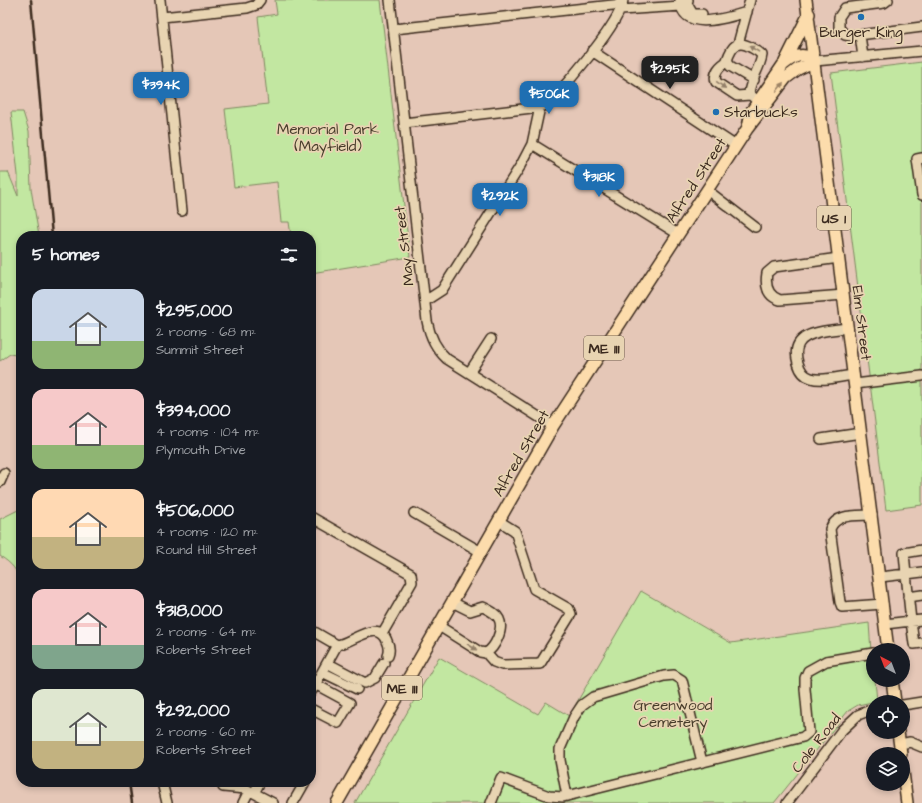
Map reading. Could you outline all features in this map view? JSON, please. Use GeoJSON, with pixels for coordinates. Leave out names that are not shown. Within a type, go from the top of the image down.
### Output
{"type":"FeatureCollection","features":[{"type":"Feature","properties":{"kind":"main road","name":"Elm Street"},"geometry":{"type":"LineString","coordinates":[[808,5],[887,643]]}},
{"type":"Feature","properties":{"kind":"main road"},"geometry":{"type":"LineString","coordinates":[[783,65],[808,5]]}},
{"type":"Feature","properties":{"kind":"main road","name":"Alfred Street"},"geometry":{"type":"LineString","coordinates":[[748,129],[754,98],[783,65],[790,59],[801,55],[806,55],[815,61]]}},
{"type":"Feature","properties":{"kind":"main road","name":"Alfred Street"},"geometry":{"type":"LineString","coordinates":[[337,803],[554,426],[748,129],[786,78],[798,69],[815,61]]}},
{"type":"Feature","properties":{"kind":"main road"},"geometry":{"type":"LineString","coordinates":[[905,791],[907,803]]}},
{"type":"Feature","properties":{"kind":"street"},"geometry":{"type":"LineString","coordinates":[[160,0],[182,211]]}},
{"type":"Feature","properties":{"kind":"street","name":"May Street"},"geometry":{"type":"LineString","coordinates":[[390,0],[429,329],[436,346],[448,359],[554,426]]}},
{"type":"Feature","properties":{"kind":"street"},"geometry":{"type":"LineString","coordinates":[[738,44],[750,0]]}},
{"type":"Feature","properties":{"kind":"street"},"geometry":{"type":"LineString","coordinates":[[888,0],[880,3],[847,8],[842,11],[838,24],[842,32],[848,36],[922,27]]}},
{"type":"Feature","properties":{"kind":"street"},"geometry":{"type":"LineString","coordinates":[[162,17],[248,8],[259,1]]}},
{"type":"Feature","properties":{"kind":"street"},"geometry":{"type":"LineString","coordinates":[[394,29],[622,5],[683,2],[682,12],[686,17],[693,20],[715,19],[747,12]]}},
{"type":"Feature","properties":{"kind":"street"},"geometry":{"type":"LineString","coordinates":[[404,123],[547,105],[592,51],[622,5]]}},
{"type":"Feature","properties":{"kind":"street"},"geometry":{"type":"LineString","coordinates":[[860,35],[863,57]]}},
{"type":"Feature","properties":{"kind":"street"},"geometry":{"type":"LineString","coordinates":[[728,62],[719,67],[714,78],[716,82],[737,96],[754,98],[750,88],[754,80],[762,58],[761,53],[744,43],[738,44],[733,46],[727,60],[728,62],[730,66],[754,80]]}},
{"type":"Feature","properties":{"kind":"street"},"geometry":{"type":"LineString","coordinates":[[592,51],[736,146]]}},
{"type":"Feature","properties":{"kind":"street"},"geometry":{"type":"LineString","coordinates":[[815,61],[922,51]]}},
{"type":"Feature","properties":{"kind":"street"},"geometry":{"type":"LineString","coordinates":[[425,301],[442,290],[521,165],[532,144],[540,107]]}},
{"type":"Feature","properties":{"kind":"street"},"geometry":{"type":"LineString","coordinates":[[532,144],[678,234]]}},
{"type":"Feature","properties":{"kind":"street"},"geometry":{"type":"LineString","coordinates":[[922,158],[918,159],[922,195]]}},
{"type":"Feature","properties":{"kind":"street"},"geometry":{"type":"LineString","coordinates":[[707,190],[755,227]]}},
{"type":"Feature","properties":{"kind":"street"},"geometry":{"type":"LineString","coordinates":[[839,258],[774,267],[767,273],[767,288],[772,296],[780,300],[844,295]]}},
{"type":"Feature","properties":{"kind":"street"},"geometry":{"type":"LineString","coordinates":[[848,328],[812,332],[804,337],[798,346],[797,361],[800,370],[810,378],[817,379],[854,380],[922,376]]}},
{"type":"Feature","properties":{"kind":"street"},"geometry":{"type":"LineString","coordinates":[[470,373],[491,339]]}},
{"type":"Feature","properties":{"kind":"street"},"geometry":{"type":"LineString","coordinates":[[821,439],[862,433]]}},
{"type":"Feature","properties":{"kind":"street"},"geometry":{"type":"LineString","coordinates":[[414,513],[482,552]]}},
{"type":"Feature","properties":{"kind":"street"},"geometry":{"type":"LineString","coordinates":[[872,515],[840,518],[832,523],[830,529],[840,602],[842,607],[883,604]]}},
{"type":"Feature","properties":{"kind":"street"},"geometry":{"type":"LineString","coordinates":[[316,520],[411,574],[412,582],[382,634]]}},
{"type":"Feature","properties":{"kind":"street"},"geometry":{"type":"LineString","coordinates":[[439,626],[480,652],[486,653],[494,662],[502,665],[540,664],[572,614],[569,609],[534,589],[515,531],[499,521]]}},
{"type":"Feature","properties":{"kind":"street"},"geometry":{"type":"LineString","coordinates":[[922,550],[904,553],[914,644],[922,643]]}},
{"type":"Feature","properties":{"kind":"street"},"geometry":{"type":"LineString","coordinates":[[880,577],[922,572]]}},
{"type":"Feature","properties":{"kind":"street"},"geometry":{"type":"LineString","coordinates":[[908,597],[922,595]]}},
{"type":"Feature","properties":{"kind":"street"},"geometry":{"type":"LineString","coordinates":[[452,602],[470,611],[483,608],[498,617],[500,633],[491,650],[486,653]]}},
{"type":"Feature","properties":{"kind":"street"},"geometry":{"type":"LineString","coordinates":[[885,624],[922,620]]}},
{"type":"Feature","properties":{"kind":"street"},"geometry":{"type":"LineString","coordinates":[[316,633],[337,645],[347,643],[373,631],[382,634],[388,643],[390,651],[369,679],[359,684],[338,724],[316,712]]}},
{"type":"Feature","properties":{"kind":"street"},"geometry":{"type":"LineString","coordinates":[[316,683],[337,645]]}},
{"type":"Feature","properties":{"kind":"street"},"geometry":{"type":"LineString","coordinates":[[491,803],[501,778],[549,796],[565,799],[806,736],[809,732],[805,689],[805,678],[808,671],[826,661],[866,654]]}},
{"type":"Feature","properties":{"kind":"street"},"geometry":{"type":"LineString","coordinates":[[327,663],[359,684]]}},
{"type":"Feature","properties":{"kind":"street"},"geometry":{"type":"LineString","coordinates":[[322,672],[359,684]]}},
{"type":"Feature","properties":{"kind":"street"},"geometry":{"type":"LineString","coordinates":[[565,799],[560,752],[562,742],[579,708],[592,697],[664,676],[674,674],[682,680],[702,762]]}},
{"type":"Feature","properties":{"kind":"street"},"geometry":{"type":"LineString","coordinates":[[316,689],[350,703]]}},
{"type":"Feature","properties":{"kind":"street"},"geometry":{"type":"LineString","coordinates":[[910,704],[922,702]]}},
{"type":"Feature","properties":{"kind":"street","name":"Cole Road"},"geometry":{"type":"LineString","coordinates":[[787,803],[842,730],[858,715],[866,712]]}},
{"type":"Feature","properties":{"kind":"street"},"geometry":{"type":"LineString","coordinates":[[903,747],[910,742],[922,747]]}},
{"type":"Feature","properties":{"kind":"street"},"geometry":{"type":"LineString","coordinates":[[163,787],[166,803]]}},
{"type":"Feature","properties":{"kind":"street"},"geometry":{"type":"LineString","coordinates":[[223,787],[252,792],[273,803]]}},
{"type":"Feature","properties":{"kind":"street"},"geometry":{"type":"LineString","coordinates":[[243,803],[256,787]]}},
{"type":"Feature","properties":{"kind":"street"},"geometry":{"type":"LineString","coordinates":[[293,803],[301,787]]}},
{"type":"Feature","properties":{"kind":"green space","name":"Memorial Park (Mayfield)"},"geometry":{"type":"Polygon","coordinates":[[[275,0],[380,0],[410,257],[316,272],[316,231],[290,231],[289,222],[281,222],[277,182],[234,187],[225,109],[268,104],[258,17],[277,14],[275,0]]]}},
{"type":"Feature","properties":{"kind":"green space"},"geometry":{"type":"Polygon","coordinates":[[[922,62],[922,505],[886,510],[831,73],[922,62]]]}},
{"type":"Feature","properties":{"kind":"green space"},"geometry":{"type":"Polygon","coordinates":[[[11,112],[23,112],[29,131],[31,189],[38,231],[16,231],[16,355],[10,354],[0,361],[0,172],[8,172],[18,196],[18,175],[11,112]]]}},
{"type":"Feature","properties":{"kind":"green space"},"geometry":{"type":"Polygon","coordinates":[[[16,511],[16,570],[14,567],[0,556],[0,519],[16,511]]]}},
{"type":"Feature","properties":{"kind":"green space","name":"Greenwood Cemetery"},"geometry":{"type":"Polygon","coordinates":[[[641,591],[731,643],[869,623],[870,643],[866,643],[866,687],[876,687],[876,695],[866,695],[866,703],[858,705],[848,711],[774,803],[355,803],[439,657],[538,714],[546,702],[569,716],[641,591]]]}},
{"type":"Feature","properties":{"kind":"railway"},"geometry":{"type":"LineString","coordinates":[[31,0],[52,231]]}},
{"type":"Feature","properties":{"kind":"railway"},"geometry":{"type":"LineString","coordinates":[[130,787],[132,803]]}},
{"type":"Feature","properties":{"kind":"place","name":"Burger King"},"geometry":{"type":"Point","coordinates":[861,17]}},
{"type":"Feature","properties":{"kind":"place","name":"Starbucks"},"geometry":{"type":"Point","coordinates":[716,112]}}]}
